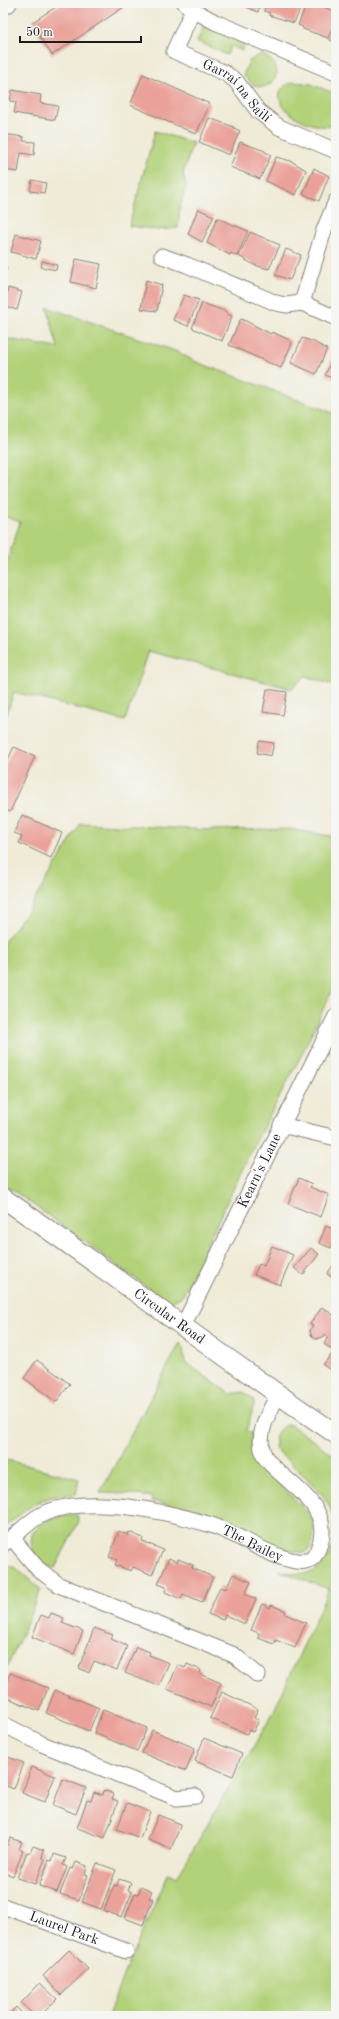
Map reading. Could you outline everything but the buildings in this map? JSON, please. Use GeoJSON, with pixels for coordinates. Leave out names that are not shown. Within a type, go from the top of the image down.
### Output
{"type":"FeatureCollection","features":[{"type":"Feature","properties":{"kind":"street"},"geometry":{"type":"LineString","coordinates":[[3,5],[7,3]]}},
{"type":"Feature","properties":{"kind":"street","name":"Garraí na Sailí"},"geometry":{"type":"LineString","coordinates":[[336,74],[194,7],[174,51],[236,81],[258,111],[279,127],[336,151]]}},
{"type":"Feature","properties":{"kind":"street"},"geometry":{"type":"LineString","coordinates":[[302,303],[324,230],[336,201]]}},
{"type":"Feature","properties":{"kind":"street"},"geometry":{"type":"LineString","coordinates":[[162,256],[187,265],[276,303],[286,305],[302,303],[336,318]]}},
{"type":"Feature","properties":{"kind":"street","name":"Kearn's Lane"},"geometry":{"type":"LineString","coordinates":[[183,1326],[336,1016]]}},
{"type":"Feature","properties":{"kind":"street"},"geometry":{"type":"LineString","coordinates":[[281,1125],[336,1138]]}},
{"type":"Feature","properties":{"kind":"street","name":"Circular Road"},"geometry":{"type":"LineString","coordinates":[[3,1198],[85,1254],[278,1395],[336,1434]]}},
{"type":"Feature","properties":{"kind":"street","name":"The Bailey"},"geometry":{"type":"LineString","coordinates":[[258,1675],[234,1655],[59,1585],[38,1569],[7,1541],[42,1514],[54,1510],[84,1506],[128,1506],[182,1516],[213,1525],[273,1554],[291,1560],[304,1562],[314,1558],[321,1545],[323,1532],[316,1508],[264,1456],[262,1446],[264,1423],[278,1395]]}},
{"type":"Feature","properties":{"kind":"street"},"geometry":{"type":"LineString","coordinates":[[3,1724],[42,1744],[177,1798],[196,1796]]}},
{"type":"Feature","properties":{"kind":"street","name":"Laurel Park"},"geometry":{"type":"LineString","coordinates":[[3,1906],[126,1951]]}},
{"type":"Feature","properties":{"kind":"green space"},"geometry":{"type":"Polygon","coordinates":[[[205,24],[245,43],[242,51],[231,46],[227,55],[197,41],[205,24]]]}},
{"type":"Feature","properties":{"kind":"green space"},"geometry":{"type":"Polygon","coordinates":[[[261,54],[270,59],[275,65],[277,71],[273,82],[262,87],[254,85],[243,75],[249,61],[261,54]]]}},
{"type":"Feature","properties":{"kind":"green space"},"geometry":{"type":"Polygon","coordinates":[[[294,82],[311,84],[336,94],[336,124],[321,126],[311,124],[301,120],[284,108],[280,100],[280,93],[284,87],[294,82]]]}},
{"type":"Feature","properties":{"kind":"green space"},"geometry":{"type":"Polygon","coordinates":[[[155,131],[193,143],[183,173],[186,185],[180,207],[178,228],[158,230],[129,226],[155,131]]]}},
{"type":"Feature","properties":{"kind":"green space"},"geometry":{"type":"Polygon","coordinates":[[[47,307],[178,352],[194,361],[336,414],[336,686],[305,676],[292,689],[148,651],[125,721],[14,692],[3,726],[3,574],[20,522],[3,516],[3,338],[58,348],[47,307]]]}},
{"type":"Feature","properties":{"kind":"green space"},"geometry":{"type":"Polygon","coordinates":[[[81,823],[209,830],[289,829],[336,837],[336,982],[303,1052],[251,1151],[183,1295],[172,1302],[154,1292],[3,1183],[3,943],[29,909],[81,823]]]}},
{"type":"Feature","properties":{"kind":"green space"},"geometry":{"type":"Polygon","coordinates":[[[180,1343],[183,1348],[185,1362],[230,1394],[243,1392],[253,1399],[254,1405],[246,1431],[252,1433],[251,1442],[255,1456],[260,1464],[313,1518],[314,1533],[311,1546],[304,1553],[287,1550],[217,1516],[152,1501],[152,1497],[129,1494],[100,1493],[180,1343]]]}},
{"type":"Feature","properties":{"kind":"green space"},"geometry":{"type":"Polygon","coordinates":[[[285,1425],[291,1425],[336,1457],[336,1575],[329,1589],[279,1571],[305,1574],[318,1569],[329,1554],[334,1534],[332,1514],[325,1498],[305,1476],[276,1450],[275,1439],[277,1433],[285,1425]]]}},
{"type":"Feature","properties":{"kind":"green space"},"geometry":{"type":"Polygon","coordinates":[[[7,1460],[79,1479],[76,1494],[62,1495],[43,1500],[28,1508],[3,1528],[3,1470],[7,1460]]]}},
{"type":"Feature","properties":{"kind":"green space"},"geometry":{"type":"Polygon","coordinates":[[[77,1515],[79,1521],[55,1568],[42,1563],[34,1552],[31,1538],[33,1532],[42,1523],[52,1519],[77,1515]]]}},
{"type":"Feature","properties":{"kind":"green space"},"geometry":{"type":"Polygon","coordinates":[[[3,1564],[16,1568],[41,1590],[3,1677],[3,1564]]]}},
{"type":"Feature","properties":{"kind":"green space"},"geometry":{"type":"Polygon","coordinates":[[[329,1589],[336,1591],[336,2016],[108,2016],[124,1973],[168,1874],[177,1877],[272,1715],[329,1589]]]}}]}
